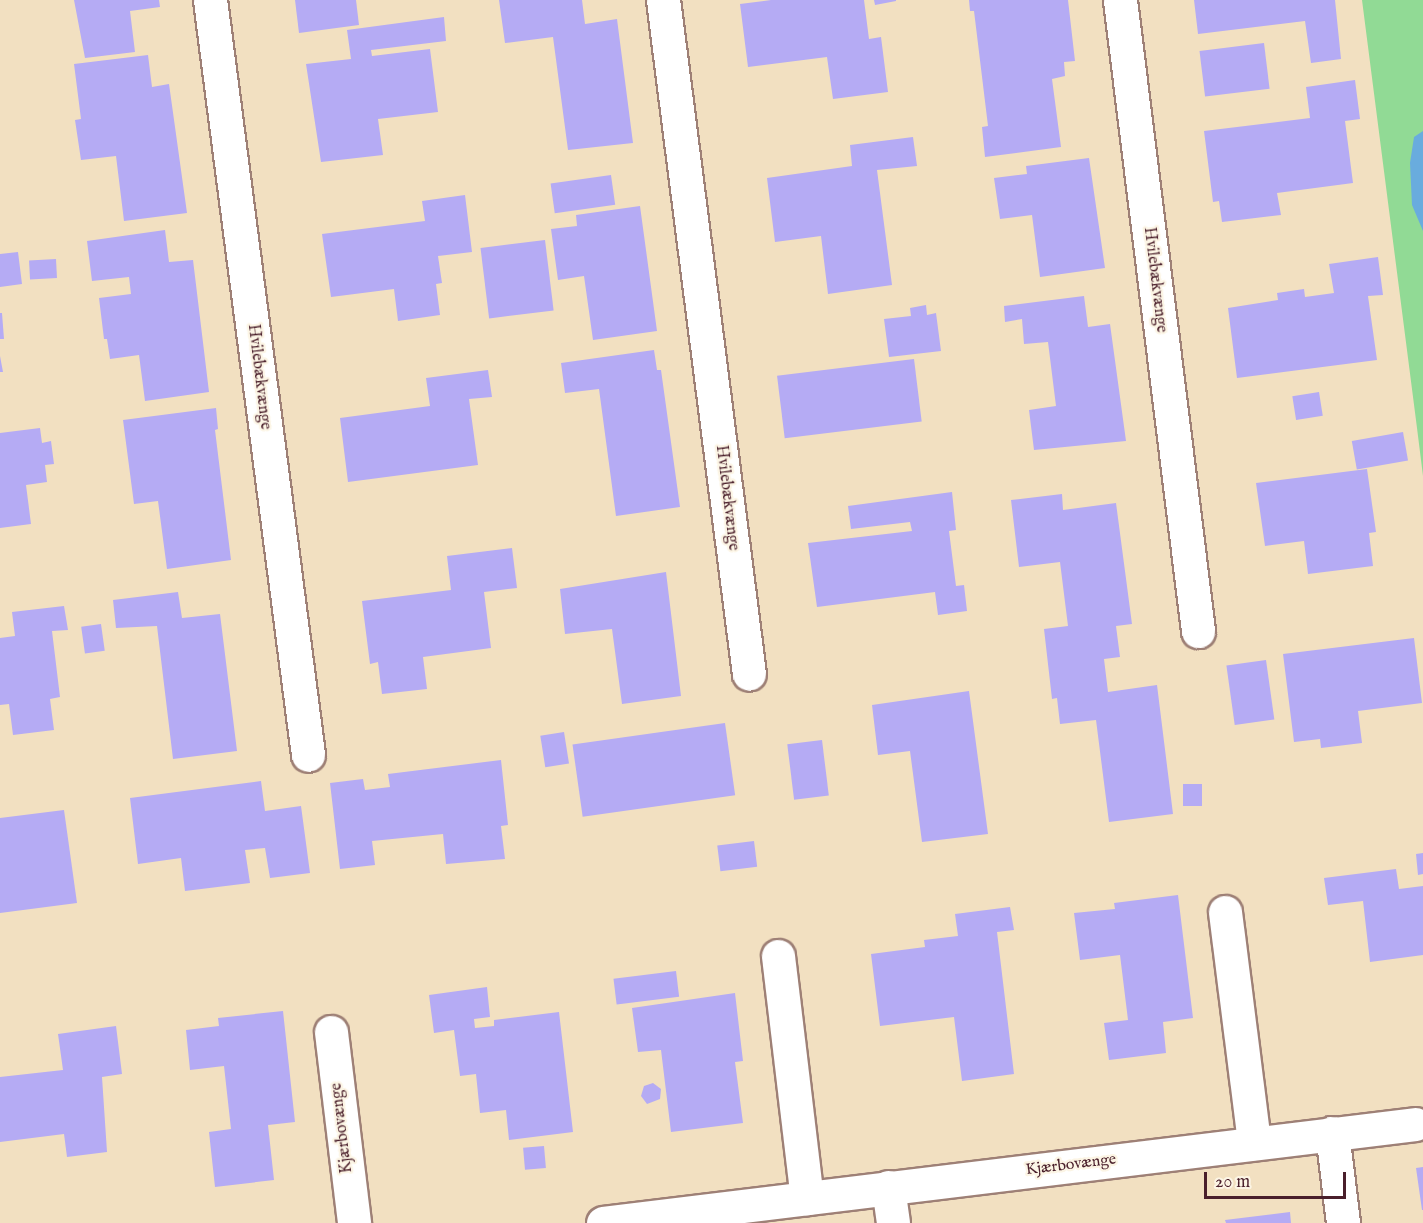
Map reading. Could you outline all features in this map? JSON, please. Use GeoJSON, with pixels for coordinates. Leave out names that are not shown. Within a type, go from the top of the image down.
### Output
{"type":"FeatureCollection","features":[{"type":"Feature","properties":{"kind":"street","name":"Hvilebækvænge"},"geometry":{"type":"LineString","coordinates":[[210,0],[308,755]]}},
{"type":"Feature","properties":{"kind":"street","name":"Hvilebækvænge"},"geometry":{"type":"LineString","coordinates":[[663,0],[749,674]]}},
{"type":"Feature","properties":{"kind":"street","name":"Hvilebækvænge"},"geometry":{"type":"LineString","coordinates":[[1120,0],[1198,631]]}},
{"type":"Feature","properties":{"kind":"street"},"geometry":{"type":"LineString","coordinates":[[1225,912],[1254,1143]]}},
{"type":"Feature","properties":{"kind":"street"},"geometry":{"type":"LineString","coordinates":[[777,956],[807,1198]]}},
{"type":"Feature","properties":{"kind":"street","name":"Kjærbovænge"},"geometry":{"type":"LineString","coordinates":[[331,1032],[354,1223]]}},
{"type":"Feature","properties":{"kind":"street","name":"Kjærbovænge"},"geometry":{"type":"LineString","coordinates":[[603,1223],[1415,1124]]}},
{"type":"Feature","properties":{"kind":"street"},"geometry":{"type":"LineString","coordinates":[[1332,1133],[1343,1223]]}},
{"type":"Feature","properties":{"kind":"street"},"geometry":{"type":"LineString","coordinates":[[888,1188],[893,1223]]}},
{"type":"Feature","properties":{"kind":"green space"},"geometry":{"type":"Polygon","coordinates":[[[1362,0],[1423,0],[1423,476],[1417,428],[1362,0]]]}},
{"type":"Feature","properties":{"kind":"water"},"geometry":{"type":"Polygon","coordinates":[[[1423,131],[1423,231],[1412,205],[1410,163],[1414,137],[1423,131]]]}},
{"type":"Feature","properties":{"kind":"building"},"geometry":{"type":"Polygon","coordinates":[[[74,0],[159,0],[160,7],[130,11],[135,52],[85,58],[74,0]]]}},
{"type":"Feature","properties":{"kind":"building"},"geometry":{"type":"Polygon","coordinates":[[[295,0],[356,0],[359,25],[299,33],[295,0]]]}},
{"type":"Feature","properties":{"kind":"building"},"geometry":{"type":"Polygon","coordinates":[[[499,0],[582,0],[585,24],[617,19],[633,143],[568,150],[553,37],[505,43],[499,0]]]}},
{"type":"Feature","properties":{"kind":"building"},"geometry":{"type":"Polygon","coordinates":[[[771,0],[864,0],[869,39],[881,37],[888,92],[833,99],[827,57],[748,67],[740,4],[771,0]]]}},
{"type":"Feature","properties":{"kind":"building"},"geometry":{"type":"Polygon","coordinates":[[[874,0],[896,0],[896,1],[875,5],[874,0]]]}},
{"type":"Feature","properties":{"kind":"building"},"geometry":{"type":"Polygon","coordinates":[[[969,0],[1068,0],[1075,61],[1064,62],[1065,76],[1052,79],[1061,147],[985,157],[982,127],[988,126],[974,11],[970,11],[969,0]]]}},
{"type":"Feature","properties":{"kind":"building"},"geometry":{"type":"Polygon","coordinates":[[[1194,0],[1335,0],[1341,59],[1311,63],[1305,21],[1198,34],[1194,0]]]}},
{"type":"Feature","properties":{"kind":"building"},"geometry":{"type":"Polygon","coordinates":[[[444,17],[446,41],[371,50],[372,56],[430,49],[438,112],[378,119],[383,155],[321,162],[306,64],[351,59],[347,30],[444,17]]]}},
{"type":"Feature","properties":{"kind":"building"},"geometry":{"type":"Polygon","coordinates":[[[1264,43],[1270,89],[1205,97],[1199,51],[1264,43]]]}},
{"type":"Feature","properties":{"kind":"building"},"geometry":{"type":"Polygon","coordinates":[[[148,55],[152,87],[169,84],[187,213],[124,221],[116,156],[81,160],[75,120],[81,119],[74,64],[148,55]]]}},
{"type":"Feature","properties":{"kind":"building"},"geometry":{"type":"Polygon","coordinates":[[[1355,80],[1360,119],[1345,121],[1353,183],[1277,193],[1281,215],[1222,222],[1219,201],[1213,202],[1204,131],[1310,118],[1306,87],[1355,80]]]}},
{"type":"Feature","properties":{"kind":"building"},"geometry":{"type":"Polygon","coordinates":[[[913,137],[917,166],[877,170],[892,285],[828,294],[821,236],[775,242],[767,178],[852,166],[850,145],[913,137]]]}},
{"type":"Feature","properties":{"kind":"building"},"geometry":{"type":"Polygon","coordinates":[[[1089,158],[1105,268],[1040,277],[1032,215],[1000,219],[994,178],[1027,174],[1026,166],[1089,158]]]}},
{"type":"Feature","properties":{"kind":"building"},"geometry":{"type":"Polygon","coordinates":[[[611,175],[615,205],[555,213],[551,183],[611,175]]]}},
{"type":"Feature","properties":{"kind":"building"},"geometry":{"type":"Polygon","coordinates":[[[465,195],[472,252],[438,256],[442,283],[436,284],[440,315],[398,321],[394,289],[331,297],[322,234],[425,221],[422,201],[465,195]]]}},
{"type":"Feature","properties":{"kind":"building"},"geometry":{"type":"Polygon","coordinates":[[[640,206],[657,331],[593,340],[584,276],[558,280],[551,229],[577,226],[576,215],[640,206]]]}},
{"type":"Feature","properties":{"kind":"building"},"geometry":{"type":"Polygon","coordinates":[[[165,230],[169,262],[193,260],[209,392],[145,401],[139,355],[110,359],[107,339],[104,339],[99,298],[131,294],[129,277],[92,281],[87,241],[165,230]]]}},
{"type":"Feature","properties":{"kind":"building"},"geometry":{"type":"Polygon","coordinates":[[[545,240],[554,310],[489,318],[480,248],[545,240]]]}},
{"type":"Feature","properties":{"kind":"building"},"geometry":{"type":"Polygon","coordinates":[[[18,252],[22,284],[0,287],[0,254],[18,252]]]}},
{"type":"Feature","properties":{"kind":"building"},"geometry":{"type":"Polygon","coordinates":[[[1378,257],[1383,295],[1368,296],[1377,360],[1237,378],[1228,308],[1278,300],[1277,293],[1304,289],[1305,297],[1334,293],[1329,264],[1378,257]]]}},
{"type":"Feature","properties":{"kind":"building"},"geometry":{"type":"Polygon","coordinates":[[[56,259],[57,278],[30,279],[29,260],[56,259]]]}},
{"type":"Feature","properties":{"kind":"building"},"geometry":{"type":"Polygon","coordinates":[[[1084,296],[1088,327],[1110,324],[1126,441],[1034,450],[1029,410],[1056,406],[1048,342],[1024,344],[1022,319],[1005,322],[1004,306],[1084,296]]]}},
{"type":"Feature","properties":{"kind":"building"},"geometry":{"type":"Polygon","coordinates":[[[926,305],[927,315],[936,313],[941,351],[889,357],[884,319],[911,316],[910,308],[926,305]]]}},
{"type":"Feature","properties":{"kind":"building"},"geometry":{"type":"Polygon","coordinates":[[[0,313],[2,313],[4,339],[0,339],[0,313]]]}},
{"type":"Feature","properties":{"kind":"building"},"geometry":{"type":"Polygon","coordinates":[[[654,350],[657,370],[661,370],[680,507],[616,516],[599,389],[565,393],[561,363],[654,350]]]}},
{"type":"Feature","properties":{"kind":"building"},"geometry":{"type":"Polygon","coordinates":[[[0,356],[3,372],[0,372],[0,356]]]}},
{"type":"Feature","properties":{"kind":"building"},"geometry":{"type":"Polygon","coordinates":[[[914,359],[922,422],[785,438],[777,376],[914,359]]]}},
{"type":"Feature","properties":{"kind":"building"},"geometry":{"type":"Polygon","coordinates":[[[488,370],[492,397],[469,399],[478,465],[348,482],[340,418],[430,406],[426,378],[488,370]]]}},
{"type":"Feature","properties":{"kind":"building"},"geometry":{"type":"Polygon","coordinates":[[[1319,392],[1323,416],[1296,420],[1292,396],[1319,392]]]}},
{"type":"Feature","properties":{"kind":"building"},"geometry":{"type":"Polygon","coordinates":[[[216,408],[218,429],[215,430],[231,560],[167,569],[158,501],[134,504],[123,420],[216,408]]]}},
{"type":"Feature","properties":{"kind":"building"},"geometry":{"type":"Polygon","coordinates":[[[40,428],[42,443],[51,441],[54,464],[45,465],[47,482],[26,485],[31,524],[0,528],[0,433],[40,428]]]}},
{"type":"Feature","properties":{"kind":"building"},"geometry":{"type":"Polygon","coordinates":[[[1403,432],[1408,461],[1357,470],[1352,441],[1403,432]]]}},
{"type":"Feature","properties":{"kind":"building"},"geometry":{"type":"Polygon","coordinates":[[[1367,469],[1376,532],[1369,533],[1373,566],[1308,574],[1304,541],[1265,546],[1256,483],[1367,469]]]}},
{"type":"Feature","properties":{"kind":"building"},"geometry":{"type":"Polygon","coordinates":[[[952,492],[956,530],[949,531],[956,586],[964,585],[967,611],[938,615],[935,592],[817,607],[808,543],[912,531],[910,522],[851,529],[848,506],[952,492]]]}},
{"type":"Feature","properties":{"kind":"building"},"geometry":{"type":"Polygon","coordinates":[[[1062,494],[1063,510],[1116,503],[1132,624],[1116,626],[1120,657],[1104,659],[1108,692],[1157,685],[1173,814],[1109,822],[1096,720],[1060,724],[1057,698],[1052,699],[1044,629],[1068,626],[1060,562],[1019,567],[1011,500],[1062,494]]]}},
{"type":"Feature","properties":{"kind":"building"},"geometry":{"type":"Polygon","coordinates":[[[512,548],[517,588],[484,592],[491,648],[423,657],[427,689],[382,694],[378,662],[370,664],[362,601],[451,590],[447,556],[512,548]]]}},
{"type":"Feature","properties":{"kind":"building"},"geometry":{"type":"Polygon","coordinates":[[[666,572],[681,696],[622,704],[612,629],[565,634],[560,589],[666,572]]]}},
{"type":"Feature","properties":{"kind":"building"},"geometry":{"type":"Polygon","coordinates":[[[178,592],[182,618],[220,614],[237,751],[173,759],[157,626],[116,628],[113,600],[178,592]]]}},
{"type":"Feature","properties":{"kind":"building"},"geometry":{"type":"Polygon","coordinates":[[[64,606],[68,630],[52,631],[60,697],[50,699],[54,730],[13,735],[9,704],[0,705],[0,638],[15,636],[12,612],[64,606]]]}},
{"type":"Feature","properties":{"kind":"building"},"geometry":{"type":"Polygon","coordinates":[[[101,624],[105,651],[85,654],[81,627],[101,624]]]}},
{"type":"Feature","properties":{"kind":"building"},"geometry":{"type":"Polygon","coordinates":[[[1414,638],[1422,703],[1358,711],[1362,743],[1321,748],[1320,739],[1294,742],[1283,654],[1414,638]]]}},
{"type":"Feature","properties":{"kind":"building"},"geometry":{"type":"Polygon","coordinates":[[[1266,660],[1274,719],[1235,725],[1226,666],[1266,660]]]}},
{"type":"Feature","properties":{"kind":"building"},"geometry":{"type":"Polygon","coordinates":[[[969,691],[988,834],[922,842],[910,751],[878,755],[872,705],[969,691]]]}},
{"type":"Feature","properties":{"kind":"building"},"geometry":{"type":"Polygon","coordinates":[[[725,723],[735,795],[583,817],[572,744],[725,723]]]}},
{"type":"Feature","properties":{"kind":"building"},"geometry":{"type":"Polygon","coordinates":[[[564,732],[569,764],[545,767],[540,736],[564,732]]]}},
{"type":"Feature","properties":{"kind":"building"},"geometry":{"type":"Polygon","coordinates":[[[822,740],[829,796],[794,800],[787,744],[822,740]]]}},
{"type":"Feature","properties":{"kind":"building"},"geometry":{"type":"Polygon","coordinates":[[[501,760],[508,825],[501,826],[505,859],[446,864],[443,834],[372,841],[375,865],[340,869],[330,783],[363,779],[365,790],[390,787],[388,774],[501,760]]]}},
{"type":"Feature","properties":{"kind":"building"},"geometry":{"type":"Polygon","coordinates":[[[261,781],[265,811],[301,806],[310,873],[270,878],[265,848],[245,850],[250,883],[185,891],[181,858],[138,864],[130,798],[261,781]]]}},
{"type":"Feature","properties":{"kind":"building"},"geometry":{"type":"Polygon","coordinates":[[[1183,784],[1202,784],[1202,806],[1183,806],[1183,784]]]}},
{"type":"Feature","properties":{"kind":"building"},"geometry":{"type":"Polygon","coordinates":[[[64,810],[77,903],[0,913],[0,818],[64,810]]]}},
{"type":"Feature","properties":{"kind":"building"},"geometry":{"type":"Polygon","coordinates":[[[754,841],[757,867],[720,871],[717,846],[754,841]]]}},
{"type":"Feature","properties":{"kind":"building"},"geometry":{"type":"Polygon","coordinates":[[[1423,853],[1423,874],[1418,875],[1416,854],[1423,853]]]}},
{"type":"Feature","properties":{"kind":"building"},"geometry":{"type":"Polygon","coordinates":[[[1396,869],[1399,889],[1423,886],[1423,955],[1370,962],[1363,901],[1328,905],[1324,878],[1396,869]]]}},
{"type":"Feature","properties":{"kind":"building"},"geometry":{"type":"Polygon","coordinates":[[[1178,895],[1193,1018],[1163,1022],[1166,1053],[1109,1060],[1104,1023],[1128,1020],[1120,955],[1080,960],[1074,913],[1115,909],[1114,903],[1178,895]]]}},
{"type":"Feature","properties":{"kind":"building"},"geometry":{"type":"Polygon","coordinates":[[[1010,907],[1014,930],[997,932],[1014,1074],[962,1081],[954,1017],[880,1026],[871,954],[925,947],[924,940],[958,936],[955,914],[1010,907]]]}},
{"type":"Feature","properties":{"kind":"building"},"geometry":{"type":"Polygon","coordinates":[[[676,971],[679,997],[617,1004],[613,979],[676,971]]]}},
{"type":"Feature","properties":{"kind":"building"},"geometry":{"type":"Polygon","coordinates":[[[487,987],[490,1017],[474,1019],[475,1028],[494,1026],[494,1020],[559,1012],[573,1132],[509,1140],[506,1110],[480,1113],[476,1074],[460,1076],[454,1030],[434,1033],[429,995],[487,987]]]}},
{"type":"Feature","properties":{"kind":"building"},"geometry":{"type":"Polygon","coordinates":[[[735,993],[743,1061],[735,1062],[743,1123],[671,1132],[661,1050],[638,1052],[632,1008],[735,993]]]}},
{"type":"Feature","properties":{"kind":"building"},"geometry":{"type":"Polygon","coordinates":[[[283,1011],[295,1122],[268,1125],[274,1180],[215,1187],[209,1132],[231,1129],[224,1066],[190,1070],[186,1030],[219,1026],[218,1018],[283,1011]]]}},
{"type":"Feature","properties":{"kind":"building"},"geometry":{"type":"Polygon","coordinates":[[[116,1026],[122,1074],[102,1077],[107,1152],[67,1157],[64,1134],[0,1142],[0,1077],[63,1070],[58,1034],[116,1026]]]}},
{"type":"Feature","properties":{"kind":"building"},"geometry":{"type":"Polygon","coordinates":[[[653,1083],[661,1089],[660,1099],[647,1104],[641,1096],[644,1086],[653,1083]]]}},
{"type":"Feature","properties":{"kind":"building"},"geometry":{"type":"Polygon","coordinates":[[[544,1146],[546,1168],[525,1170],[523,1148],[544,1146]]]}},
{"type":"Feature","properties":{"kind":"building"},"geometry":{"type":"Polygon","coordinates":[[[1423,1167],[1423,1210],[1422,1210],[1416,1168],[1423,1167]]]}},
{"type":"Feature","properties":{"kind":"building"},"geometry":{"type":"Polygon","coordinates":[[[1290,1212],[1291,1223],[1226,1223],[1225,1220],[1290,1212]]]}}]}
